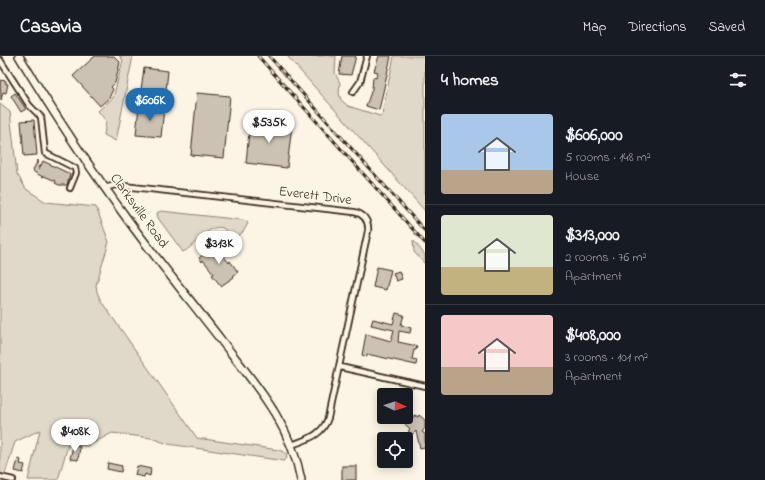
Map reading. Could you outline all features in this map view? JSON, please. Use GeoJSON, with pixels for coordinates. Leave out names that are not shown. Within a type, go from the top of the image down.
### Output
{"type":"FeatureCollection","features":[{"type":"Feature","properties":{"kind":"street","name":"Clarksville Road"},"geometry":{"type":"LineString","coordinates":[[19,56],[58,119],[136,231],[268,400],[292,445],[301,480]]}},
{"type":"Feature","properties":{"kind":"street"},"geometry":{"type":"LineString","coordinates":[[353,92],[361,82],[367,56]]}},
{"type":"Feature","properties":{"kind":"street"},"geometry":{"type":"LineString","coordinates":[[0,60],[29,105],[41,117],[45,152],[75,168],[76,173],[70,188]]}},
{"type":"Feature","properties":{"kind":"street"},"geometry":{"type":"LineString","coordinates":[[0,72],[6,70]]}},
{"type":"Feature","properties":{"kind":"street","name":"Everett Drive"},"geometry":{"type":"LineString","coordinates":[[105,188],[112,185],[354,212],[361,214],[367,222],[368,231],[340,367],[324,427],[314,436],[292,445]]}},
{"type":"Feature","properties":{"kind":"street"},"geometry":{"type":"LineString","coordinates":[[340,367],[425,386]]}},
{"type":"Feature","properties":{"kind":"street"},"geometry":{"type":"LineString","coordinates":[[0,477],[13,480]]}},
{"type":"Feature","properties":{"kind":"shaded area"},"geometry":{"type":"Polygon","coordinates":[[[119,56],[133,56],[116,141],[104,135],[106,121],[98,111],[113,98],[123,60],[119,56]]]}},
{"type":"Feature","properties":{"kind":"shaded area"},"geometry":{"type":"Polygon","coordinates":[[[287,56],[336,56],[335,73],[340,83],[339,93],[341,100],[348,106],[380,116],[382,114],[394,56],[425,56],[425,211],[287,56]]]}},
{"type":"Feature","properties":{"kind":"shaded area"},"geometry":{"type":"Polygon","coordinates":[[[0,104],[10,112],[17,174],[26,189],[46,202],[96,207],[109,242],[96,285],[97,292],[101,301],[197,438],[279,450],[286,453],[287,458],[284,461],[168,444],[151,438],[112,433],[88,446],[68,445],[58,480],[28,480],[40,430],[15,442],[4,477],[0,477],[0,104]]]}},
{"type":"Feature","properties":{"kind":"shaded area"},"geometry":{"type":"Polygon","coordinates":[[[161,211],[243,220],[248,223],[244,231],[237,236],[231,236],[223,228],[217,227],[212,229],[183,252],[158,218],[157,213],[161,211]]]}},
{"type":"Feature","properties":{"kind":"shaded area"},"geometry":{"type":"Polygon","coordinates":[[[413,240],[425,255],[425,264],[414,252],[413,240]]]}},
{"type":"Feature","properties":{"kind":"building"},"geometry":{"type":"Polygon","coordinates":[[[95,56],[114,56],[120,62],[115,83],[111,87],[113,89],[109,98],[100,106],[73,76],[95,56]]]}},
{"type":"Feature","properties":{"kind":"building"},"geometry":{"type":"Polygon","coordinates":[[[342,56],[356,56],[351,75],[339,74],[342,56]]]}},
{"type":"Feature","properties":{"kind":"building"},"geometry":{"type":"Polygon","coordinates":[[[379,56],[391,56],[379,110],[366,106],[372,89],[373,77],[376,78],[378,72],[374,71],[379,56]]]}},
{"type":"Feature","properties":{"kind":"building"},"geometry":{"type":"Polygon","coordinates":[[[144,68],[168,71],[165,100],[140,97],[144,68]]]}},
{"type":"Feature","properties":{"kind":"building"},"geometry":{"type":"Polygon","coordinates":[[[0,80],[6,81],[6,84],[8,84],[6,93],[3,92],[1,100],[0,80]]]}},
{"type":"Feature","properties":{"kind":"building"},"geometry":{"type":"Polygon","coordinates":[[[15,93],[26,109],[21,112],[11,96],[15,93]]]}},
{"type":"Feature","properties":{"kind":"building"},"geometry":{"type":"Polygon","coordinates":[[[197,93],[230,96],[224,158],[191,155],[197,93]]]}},
{"type":"Feature","properties":{"kind":"building"},"geometry":{"type":"Polygon","coordinates":[[[139,106],[164,108],[161,137],[136,135],[139,106]]]}},
{"type":"Feature","properties":{"kind":"building"},"geometry":{"type":"Polygon","coordinates":[[[34,120],[37,155],[24,156],[21,121],[34,120]]]}},
{"type":"Feature","properties":{"kind":"building"},"geometry":{"type":"Polygon","coordinates":[[[250,121],[292,125],[287,168],[246,163],[250,121]]]}},
{"type":"Feature","properties":{"kind":"building"},"geometry":{"type":"Polygon","coordinates":[[[38,160],[39,170],[43,161],[70,174],[67,185],[59,185],[55,183],[56,181],[44,176],[43,177],[34,172],[33,170],[38,160]]]}},
{"type":"Feature","properties":{"kind":"building"},"geometry":{"type":"Polygon","coordinates":[[[216,244],[229,263],[230,261],[238,272],[233,276],[234,277],[221,286],[203,260],[202,262],[199,258],[216,244]]]}},
{"type":"Feature","properties":{"kind":"building"},"geometry":{"type":"Polygon","coordinates":[[[377,267],[391,270],[386,290],[373,287],[377,267]]]}},
{"type":"Feature","properties":{"kind":"building"},"geometry":{"type":"Polygon","coordinates":[[[399,271],[402,279],[396,281],[393,273],[399,271]]]}},
{"type":"Feature","properties":{"kind":"building"},"geometry":{"type":"Polygon","coordinates":[[[396,313],[404,315],[401,325],[411,328],[410,333],[399,331],[398,342],[417,346],[416,350],[414,350],[412,359],[417,360],[416,365],[367,354],[367,357],[362,355],[366,334],[391,341],[394,330],[371,325],[373,319],[393,324],[396,313]]]}},
{"type":"Feature","properties":{"kind":"building"},"geometry":{"type":"Polygon","coordinates":[[[415,415],[418,417],[419,415],[425,420],[425,428],[422,432],[425,434],[425,447],[420,448],[416,431],[413,434],[413,432],[408,431],[410,429],[405,424],[413,424],[413,418],[415,415]]]}},
{"type":"Feature","properties":{"kind":"building"},"geometry":{"type":"Polygon","coordinates":[[[73,446],[80,447],[78,460],[70,459],[73,446]]]}},
{"type":"Feature","properties":{"kind":"building"},"geometry":{"type":"Polygon","coordinates":[[[18,459],[21,460],[20,464],[25,465],[23,473],[15,471],[18,459]]]}},
{"type":"Feature","properties":{"kind":"building"},"geometry":{"type":"Polygon","coordinates":[[[108,463],[122,466],[121,472],[107,469],[108,463]]]}},
{"type":"Feature","properties":{"kind":"building"},"geometry":{"type":"Polygon","coordinates":[[[137,466],[151,469],[150,476],[145,474],[144,477],[135,475],[137,466]]]}},
{"type":"Feature","properties":{"kind":"building"},"geometry":{"type":"Polygon","coordinates":[[[342,466],[356,466],[356,480],[342,480],[342,466]]]}},
{"type":"Feature","properties":{"kind":"railway"},"geometry":{"type":"LineString","coordinates":[[258,56],[425,243]]}},
{"type":"Feature","properties":{"kind":"railway"},"geometry":{"type":"LineString","coordinates":[[269,56],[425,231]]}}]}
